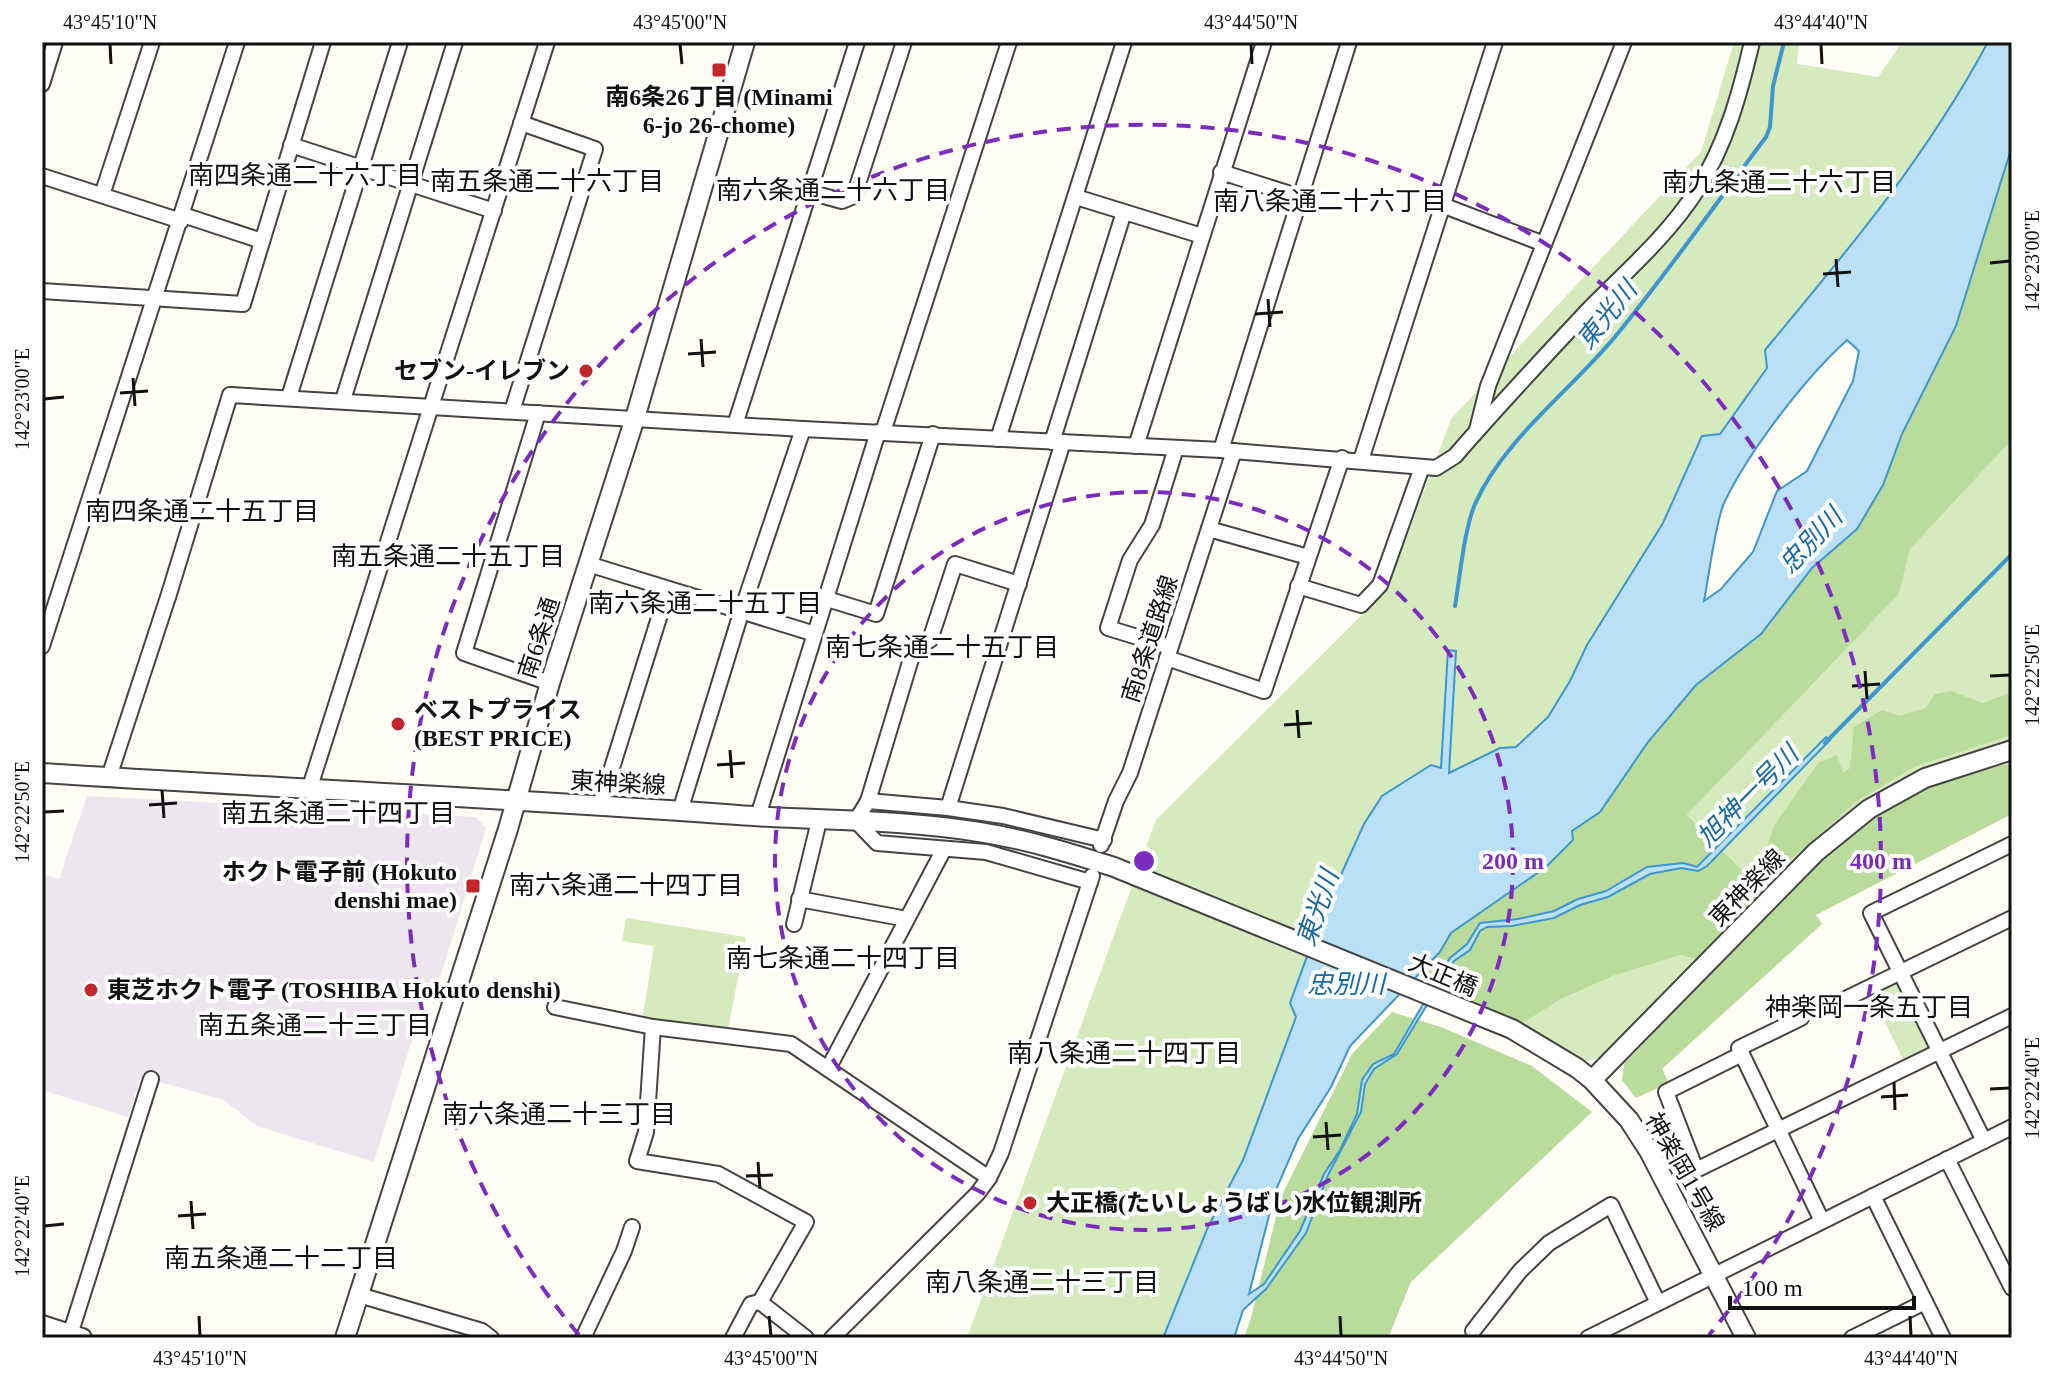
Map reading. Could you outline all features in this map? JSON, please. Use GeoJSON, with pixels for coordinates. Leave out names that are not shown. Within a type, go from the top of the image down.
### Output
{"type":"FeatureCollection","features":[{"type":"Feature","properties":{"kind":"street"},"geometry":{"type":"LineString","coordinates":[[42,84],[55,42]]}},
{"type":"Feature","properties":{"kind":"street"},"geometry":{"type":"LineString","coordinates":[[102,195],[152,42]]}},
{"type":"Feature","properties":{"kind":"street"},"geometry":{"type":"LineString","coordinates":[[42,646],[237,42]]}},
{"type":"Feature","properties":{"kind":"street"},"geometry":{"type":"LineString","coordinates":[[42,291],[243,304],[323,42]]}},
{"type":"Feature","properties":{"kind":"street"},"geometry":{"type":"LineString","coordinates":[[289,397],[400,42]]}},
{"type":"Feature","properties":{"kind":"street"},"geometry":{"type":"LineString","coordinates":[[343,400],[455,42]]}},
{"type":"Feature","properties":{"kind":"street"},"geometry":{"type":"LineString","coordinates":[[309,790],[547,42]]}},
{"type":"Feature","properties":{"kind":"street","name":"南6条通"},"geometry":{"type":"LineString","coordinates":[[345,1338],[508,829],[550,683],[635,418],[745,42]]}},
{"type":"Feature","properties":{"kind":"street"},"geometry":{"type":"LineString","coordinates":[[735,425],[857,42]]}},
{"type":"Feature","properties":{"kind":"street"},"geometry":{"type":"LineString","coordinates":[[809,192],[842,201],[854,196],[904,42]]}},
{"type":"Feature","properties":{"kind":"street"},"geometry":{"type":"LineString","coordinates":[[758,816],[1009,42]]}},
{"type":"Feature","properties":{"kind":"street"},"geometry":{"type":"LineString","coordinates":[[998,439],[1124,42]]}},
{"type":"Feature","properties":{"kind":"street"},"geometry":{"type":"LineString","coordinates":[[1136,446],[1264,42]]}},
{"type":"Feature","properties":{"kind":"street","name":"南8条道路線"},"geometry":{"type":"LineString","coordinates":[[948,808],[1046,824],[1103,842],[1116,801],[1130,773],[1209,529],[1300,197],[1349,42]]}},
{"type":"Feature","properties":{"kind":"street"},"geometry":{"type":"LineString","coordinates":[[1361,460],[1495,42]]}},
{"type":"Feature","properties":{"kind":"street"},"geometry":{"type":"LineString","coordinates":[[1476,432],[1488,386],[1624,42]]}},
{"type":"Feature","properties":{"kind":"street"},"geometry":{"type":"LineString","coordinates":[[109,777],[230,395],[1228,451],[1436,468],[1444,465],[1669,228],[1697,189],[1720,147],[1752,42]]}},
{"type":"Feature","properties":{"kind":"street"},"geometry":{"type":"LineString","coordinates":[[512,411],[595,149],[521,123]]}},
{"type":"Feature","properties":{"kind":"street"},"geometry":{"type":"LineString","coordinates":[[291,145],[494,211]]}},
{"type":"Feature","properties":{"kind":"street"},"geometry":{"type":"LineString","coordinates":[[1221,172],[1300,197]]}},
{"type":"Feature","properties":{"kind":"street"},"geometry":{"type":"LineString","coordinates":[[42,176],[262,241]]}},
{"type":"Feature","properties":{"kind":"street"},"geometry":{"type":"LineString","coordinates":[[1076,197],[1202,236]]}},
{"type":"Feature","properties":{"kind":"street"},"geometry":{"type":"LineString","coordinates":[[1442,205],[1544,244]]}},
{"type":"Feature","properties":{"kind":"street"},"geometry":{"type":"LineString","coordinates":[[868,801],[948,808],[1019,584],[1124,212]]}},
{"type":"Feature","properties":{"kind":"street"},"geometry":{"type":"LineString","coordinates":[[538,413],[464,653],[550,683]]}},
{"type":"Feature","properties":{"kind":"street"},"geometry":{"type":"LineString","coordinates":[[680,811],[741,613],[803,429]]}},
{"type":"Feature","properties":{"kind":"street"},"geometry":{"type":"LineString","coordinates":[[827,599],[876,614],[933,434]]}},
{"type":"Feature","properties":{"kind":"street"},"geometry":{"type":"LineString","coordinates":[[1176,448],[1152,525],[1130,560],[1108,628],[1264,691],[1342,458]]}},
{"type":"Feature","properties":{"kind":"street"},"geometry":{"type":"LineString","coordinates":[[1298,586],[1361,605],[1380,585],[1422,467]]}},
{"type":"Feature","properties":{"kind":"street"},"geometry":{"type":"LineString","coordinates":[[1209,529],[1308,557]]}},
{"type":"Feature","properties":{"kind":"street"},"geometry":{"type":"LineString","coordinates":[[588,564],[815,634]]}},
{"type":"Feature","properties":{"kind":"street"},"geometry":{"type":"LineString","coordinates":[[832,1338],[977,1194],[989,1178],[1001,1153],[1091,879],[986,852],[877,843],[856,821],[868,801],[914,649],[930,640],[955,564],[1019,584]]}},
{"type":"Feature","properties":{"kind":"street"},"geometry":{"type":"LineString","coordinates":[[600,806],[668,589]]}},
{"type":"Feature","properties":{"kind":"street","name":"東神楽線"},"geometry":{"type":"LineString","coordinates":[[1592,1080],[1816,852],[1869,809],[1925,778],[2012,750]]}},
{"type":"Feature","properties":{"kind":"street","name":"東神楽線"},"geometry":{"type":"LineString","coordinates":[[42,773],[856,821],[978,832],[1055,848],[1183,893]]}},
{"type":"Feature","properties":{"kind":"street"},"geometry":{"type":"LineString","coordinates":[[794,924],[819,821]]}},
{"type":"Feature","properties":{"kind":"street"},"geometry":{"type":"LineString","coordinates":[[1984,1141],[1871,913],[2012,844]]}},
{"type":"Feature","properties":{"kind":"street"},"geometry":{"type":"LineString","coordinates":[[828,1069],[944,849]]}},
{"type":"Feature","properties":{"kind":"street","name":"大正橋"},"geometry":{"type":"LineString","coordinates":[[1183,893],[1512,1029],[1592,1080]]}},
{"type":"Feature","properties":{"kind":"street"},"geometry":{"type":"LineString","coordinates":[[799,899],[907,919]]}},
{"type":"Feature","properties":{"kind":"street"},"geometry":{"type":"LineString","coordinates":[[1833,1005],[2012,918]]}},
{"type":"Feature","properties":{"kind":"street"},"geometry":{"type":"LineString","coordinates":[[555,1007],[653,1027],[791,1044],[989,1178]]}},
{"type":"Feature","properties":{"kind":"street"},"geometry":{"type":"LineString","coordinates":[[1742,1054],[1666,1092],[1696,1170],[2012,1016]]}},
{"type":"Feature","properties":{"kind":"street"},"geometry":{"type":"LineString","coordinates":[[1801,1018],[1739,1048],[1822,1221]]}},
{"type":"Feature","properties":{"kind":"street"},"geometry":{"type":"LineString","coordinates":[[653,1027],[646,1132],[637,1161],[718,1174],[806,1222],[760,1302],[751,1304],[733,1338]]}},
{"type":"Feature","properties":{"kind":"street"},"geometry":{"type":"LineString","coordinates":[[42,1325],[74,1337],[151,1079]]}},
{"type":"Feature","properties":{"kind":"street","name":"神楽岡1号線"},"geometry":{"type":"LineString","coordinates":[[1592,1080],[1629,1120],[1649,1151],[1746,1338]]}},
{"type":"Feature","properties":{"kind":"street"},"geometry":{"type":"LineString","coordinates":[[1588,1338],[2012,1127]]}},
{"type":"Feature","properties":{"kind":"street"},"geometry":{"type":"LineString","coordinates":[[1947,1159],[2012,1288]]}},
{"type":"Feature","properties":{"kind":"street"},"geometry":{"type":"LineString","coordinates":[[1873,1196],[1943,1338]]}},
{"type":"Feature","properties":{"kind":"street"},"geometry":{"type":"LineString","coordinates":[[1476,1336],[1520,1271],[1549,1243],[1611,1205],[1658,1303]]}},
{"type":"Feature","properties":{"kind":"street"},"geometry":{"type":"LineString","coordinates":[[583,1338],[632,1227]]}},
{"type":"Feature","properties":{"kind":"street"},"geometry":{"type":"LineString","coordinates":[[359,1295],[482,1331],[491,1338]]}},
{"type":"Feature","properties":{"kind":"street"},"geometry":{"type":"LineString","coordinates":[[760,1302],[806,1338]]}},
{"type":"Feature","properties":{"kind":"street"},"geometry":{"type":"LineString","coordinates":[[1852,1338],[1925,1302]]}},
{"type":"Feature","properties":{"kind":"shaded area"},"geometry":{"type":"Polygon","coordinates":[[[87,796],[476,817],[486,828],[441,975],[427,991],[374,1162],[257,1126],[224,1100],[141,1077],[128,1117],[42,1090],[42,874],[59,879],[87,796]]]}},
{"type":"Feature","properties":{"kind":"green space"},"geometry":{"type":"Polygon","coordinates":[[[1734,42],[1799,42],[1797,64],[1878,77],[1902,42],[1988,42],[1962,90],[1906,176],[1719,435],[1702,436],[1663,523],[1587,645],[1548,717],[1516,747],[1500,748],[1448,773],[1456,652],[1449,651],[1441,768],[1431,765],[1407,781],[1327,907],[1290,1003],[1296,1016],[1243,1160],[1208,1227],[1163,1338],[967,1338],[1156,820],[1387,590],[1451,419],[1701,152],[1734,42]]]}},
{"type":"Feature","properties":{"kind":"green space"},"geometry":{"type":"Polygon","coordinates":[[[2012,146],[2012,440],[1910,549],[1899,594],[1687,815],[1763,891],[1698,960],[1681,955],[1613,976],[1561,999],[1520,1025],[1441,992],[1422,971],[1440,952],[1451,933],[1546,867],[1573,840],[1572,831],[1600,812],[1648,742],[1696,685],[1761,634],[1812,568],[1857,529],[1883,485],[2012,146]]]}},
{"type":"Feature","properties":{"kind":"green space"},"geometry":{"type":"Polygon","coordinates":[[[2012,440],[2012,742],[1933,766],[1877,794],[1835,826],[1763,891],[1687,815],[1899,594],[1910,549],[2012,440]]]}},
{"type":"Feature","properties":{"kind":"green space"},"geometry":{"type":"Polygon","coordinates":[[[1951,691],[1983,703],[2012,692],[2012,735],[1916,766],[1857,801],[1771,877],[1763,857],[1775,824],[1818,763],[1837,755],[1843,773],[1850,768],[1854,727],[1882,710],[1899,716],[1926,708],[1935,694],[1951,691]]]}},
{"type":"Feature","properties":{"kind":"green space"},"geometry":{"type":"Polygon","coordinates":[[[2012,763],[2012,814],[1816,915],[1822,924],[1662,1069],[1669,1083],[1636,1098],[1622,1080],[1624,1064],[1818,860],[1873,815],[1926,783],[2012,763]]]}},
{"type":"Feature","properties":{"kind":"green space"},"geometry":{"type":"Polygon","coordinates":[[[626,918],[746,937],[727,1034],[642,1022],[654,946],[622,941],[626,918]]]}},
{"type":"Feature","properties":{"kind":"green space"},"geometry":{"type":"Polygon","coordinates":[[[1681,955],[1698,960],[1602,1057],[1586,1061],[1520,1025],[1561,999],[1613,976],[1681,955]]]}},
{"type":"Feature","properties":{"kind":"green space"},"geometry":{"type":"Polygon","coordinates":[[[1896,981],[1928,1047],[1903,1059],[1871,994],[1896,981]]]}},
{"type":"Feature","properties":{"kind":"green space"},"geometry":{"type":"Polygon","coordinates":[[[1392,1012],[1441,1027],[1532,1066],[1592,1112],[1411,1282],[1388,1338],[1244,1338],[1281,1197],[1352,1054],[1392,1012]]]}},
{"type":"Feature","properties":{"kind":"water","name":"忠別川"},"geometry":{"type":"Polygon","coordinates":[[[1988,42],[2012,42],[2012,146],[1956,326],[1902,434],[1883,485],[1857,529],[1812,568],[1761,634],[1696,685],[1648,742],[1600,812],[1572,831],[1573,840],[1546,867],[1451,933],[1440,952],[1350,1046],[1331,1087],[1298,1139],[1275,1192],[1249,1294],[1264,1284],[1300,1231],[1324,1174],[1340,1150],[1357,1114],[1362,1080],[1373,1064],[1394,1054],[1450,958],[1467,944],[1480,923],[1554,911],[1578,899],[1606,891],[1647,867],[1683,863],[1697,867],[1826,737],[1830,740],[1707,866],[1698,871],[1681,868],[1650,874],[1608,897],[1580,905],[1554,918],[1487,927],[1480,931],[1470,950],[1454,961],[1397,1054],[1374,1069],[1365,1084],[1361,1112],[1328,1175],[1306,1233],[1266,1289],[1243,1310],[1234,1338],[1163,1338],[1208,1227],[1243,1160],[1296,1017],[1290,1003],[1320,921],[1364,824],[1382,796],[1431,765],[1441,768],[1448,650],[1456,651],[1449,773],[1500,748],[1516,747],[1548,717],[1587,645],[1663,523],[1702,436],[1720,434],[1767,368],[1765,350],[1884,202],[1964,85],[1988,42]],[[1847,340],[1830,356],[1779,417],[1748,461],[1721,512],[1704,601],[1721,589],[1753,552],[1777,491],[1807,471],[1853,381],[1859,351],[1847,340]]]}},
{"type":"Feature","properties":{"kind":"waterway","name":"東光川"},"geometry":{"type":"LineString","coordinates":[[1455,606],[1468,527],[1475,504],[1488,480],[1521,435],[1619,332],[1766,137],[1770,127],[1773,86],[1784,42]]}},
{"type":"Feature","properties":{"kind":"waterway","name":"旭神一号川"},"geometry":{"type":"LineString","coordinates":[[1825,743],[2012,554]]}},
{"type":"Feature","properties":{"kind":"place","name":"南6条26丁目 (Minami 6-jo 26-chome)"},"geometry":{"type":"Point","coordinates":[719,70]}},
{"type":"Feature","properties":{"kind":"place","name":"セブン-イレブン"},"geometry":{"type":"Point","coordinates":[586,371]}},
{"type":"Feature","properties":{"kind":"place","name":"ベストプライス (BEST PRICE)"},"geometry":{"type":"Point","coordinates":[398,724]}},
{"type":"Feature","properties":{"kind":"place","name":"ホクト電子前 (Hokuto denshi mae)"},"geometry":{"type":"Point","coordinates":[473,886]}},
{"type":"Feature","properties":{"kind":"place","name":"東芝ホクト電子 (TOSHIBA Hokuto denshi)"},"geometry":{"type":"Point","coordinates":[91,990]}},
{"type":"Feature","properties":{"kind":"place","name":"大正橋(たいしょうばし)水位観測所"},"geometry":{"type":"Point","coordinates":[1030,1203]}},
{"type":"Feature","properties":{"kind":"district","name":"南四条通二十六丁目"},"geometry":{"type":"Point","coordinates":[305,175]}},
{"type":"Feature","properties":{"kind":"district","name":"南五条通二十六丁目"},"geometry":{"type":"Point","coordinates":[547,181]}},
{"type":"Feature","properties":{"kind":"district","name":"南九条通二十六丁目"},"geometry":{"type":"Point","coordinates":[1779,182]}},
{"type":"Feature","properties":{"kind":"district","name":"南六条通二十六丁目"},"geometry":{"type":"Point","coordinates":[833,190]}},
{"type":"Feature","properties":{"kind":"district","name":"南八条通二十六丁目"},"geometry":{"type":"Point","coordinates":[1330,201]}},
{"type":"Feature","properties":{"kind":"district","name":"南四条通二十五丁目"},"geometry":{"type":"Point","coordinates":[202,511]}},
{"type":"Feature","properties":{"kind":"district","name":"南五条通二十五丁目"},"geometry":{"type":"Point","coordinates":[448,556]}},
{"type":"Feature","properties":{"kind":"district","name":"南六条通二十五丁目"},"geometry":{"type":"Point","coordinates":[705,603]}},
{"type":"Feature","properties":{"kind":"district","name":"南七条通二十五丁目"},"geometry":{"type":"Point","coordinates":[942,647]}},
{"type":"Feature","properties":{"kind":"district","name":"南五条通二十四丁目"},"geometry":{"type":"Point","coordinates":[338,813]}},
{"type":"Feature","properties":{"kind":"district","name":"南六条通二十四丁目"},"geometry":{"type":"Point","coordinates":[626,885]}},
{"type":"Feature","properties":{"kind":"district","name":"南七条通二十四丁目"},"geometry":{"type":"Point","coordinates":[843,958]}},
{"type":"Feature","properties":{"kind":"district","name":"神楽岡一条五丁目"},"geometry":{"type":"Point","coordinates":[1869,1007]}},
{"type":"Feature","properties":{"kind":"district","name":"南五条通二十三丁目"},"geometry":{"type":"Point","coordinates":[315,1025]}},
{"type":"Feature","properties":{"kind":"district","name":"南八条通二十四丁目"},"geometry":{"type":"Point","coordinates":[1124,1053]}},
{"type":"Feature","properties":{"kind":"district","name":"南六条通二十三丁目"},"geometry":{"type":"Point","coordinates":[559,1114]}},
{"type":"Feature","properties":{"kind":"district","name":"南五条通二十二丁目"},"geometry":{"type":"Point","coordinates":[281,1258]}},
{"type":"Feature","properties":{"kind":"district","name":"南八条通二十三丁目"},"geometry":{"type":"Point","coordinates":[1042,1282]}}]}
